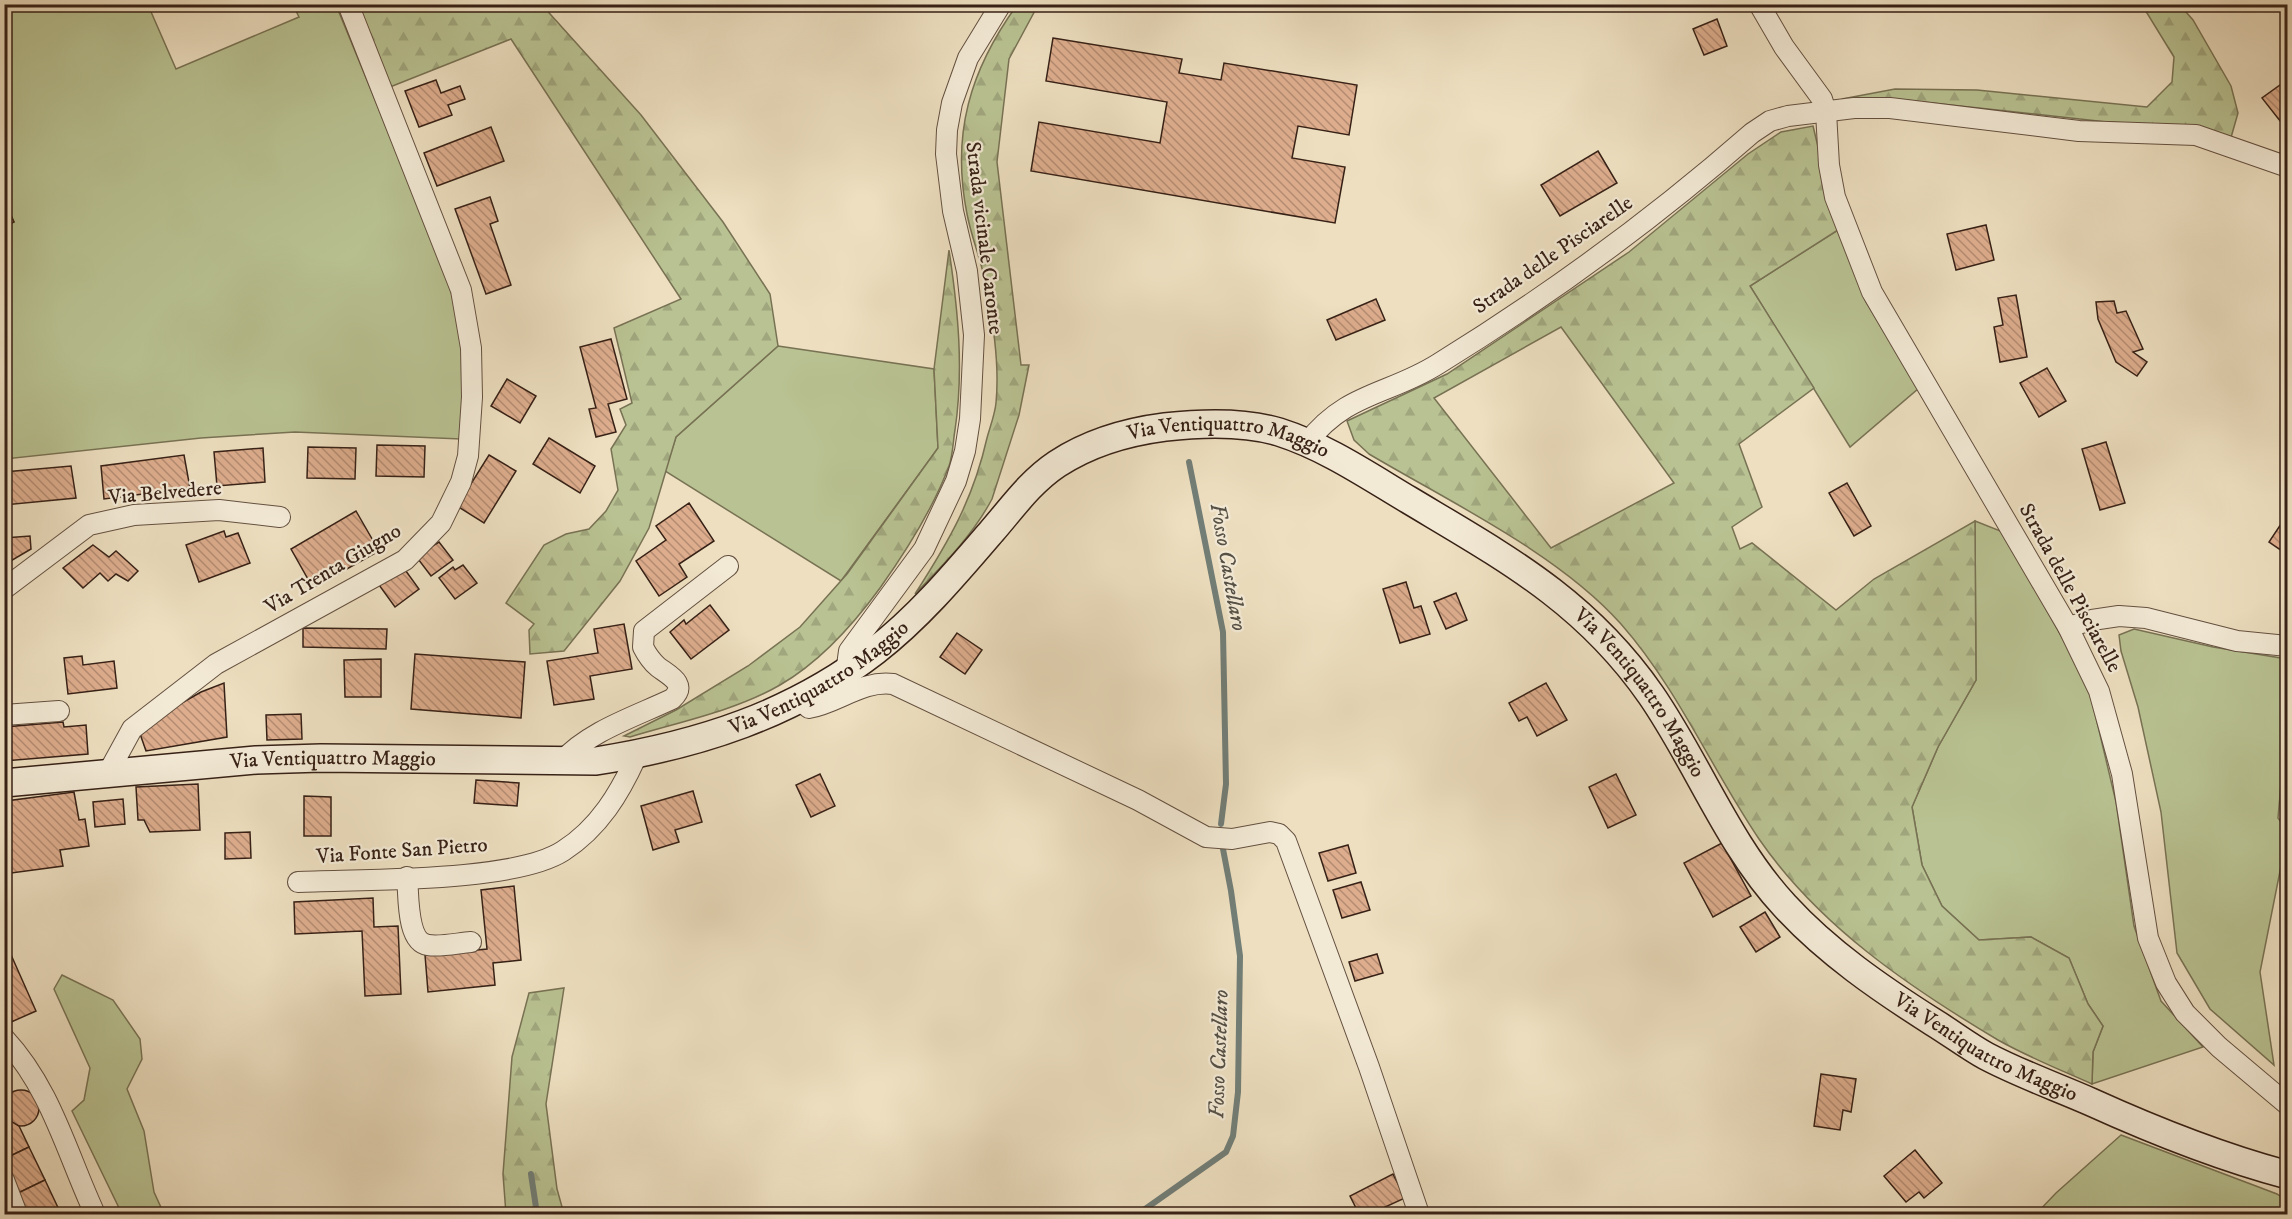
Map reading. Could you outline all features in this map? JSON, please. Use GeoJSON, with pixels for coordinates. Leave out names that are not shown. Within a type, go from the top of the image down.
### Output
{"type":"FeatureCollection","features":[{"type":"Feature","properties":{"kind":"main road","name":"Via Ventiquattro Maggio"},"geometry":{"type":"LineString","coordinates":[[4,783],[109,771],[256,760],[321,758],[561,762],[596,761],[637,755],[737,727],[773,714],[846,673],[878,649],[921,609],[1026,490],[1058,464],[1093,444],[1125,434],[1197,424],[1237,425],[1274,430],[1307,443],[1358,470],[1520,567],[1571,604],[1605,639],[1650,694],[1744,853],[1784,906],[1827,945],[1888,993],[1986,1056],[2185,1142],[2288,1175]]}},
{"type":"Feature","properties":{"kind":"street","name":"Via Trenta Giugno"},"geometry":{"type":"LineString","coordinates":[[109,771],[132,729],[216,664],[405,560],[441,523],[461,482],[468,456],[471,430],[469,330],[461,290],[348,4]]}},
{"type":"Feature","properties":{"kind":"street","name":"Strada vicinale Caronte"},"geometry":{"type":"LineString","coordinates":[[846,673],[849,651],[924,549],[956,481],[965,451],[970,419],[974,334],[967,271],[953,211],[946,154],[947,130],[952,103],[968,58],[1001,4]]}},
{"type":"Feature","properties":{"kind":"street","name":"Strada delle Pisciarelle"},"geometry":{"type":"LineString","coordinates":[[1759,4],[1784,48],[1822,99],[1826,112],[1828,165],[1835,197],[1872,292],[2068,627],[2099,691],[2122,774],[2148,938],[2166,983],[2185,1013],[2219,1047],[2288,1105]]}},
{"type":"Feature","properties":{"kind":"street","name":"Strada delle Pisciarelle"},"geometry":{"type":"LineString","coordinates":[[1307,443],[1334,413],[1445,360],[1618,244],[1770,121],[1826,112],[1890,108],[2079,131],[2196,135],[2288,167]]}},
{"type":"Feature","properties":{"kind":"street","name":"Via Belvedere"},"geometry":{"type":"LineString","coordinates":[[4,589],[89,525],[134,515],[219,510],[280,517]]}},
{"type":"Feature","properties":{"kind":"street"},"geometry":{"type":"LineString","coordinates":[[561,762],[574,747],[678,694],[679,686],[676,679],[657,666],[643,647],[644,630],[728,566]]}},
{"type":"Feature","properties":{"kind":"street"},"geometry":{"type":"LineString","coordinates":[[2068,627],[2119,616],[2146,618],[2237,642],[2288,646]]}},
{"type":"Feature","properties":{"kind":"street"},"geometry":{"type":"LineString","coordinates":[[799,699],[809,708],[825,705],[880,683],[893,684],[1138,800],[1206,837],[1232,839],[1270,832],[1279,834],[1286,841],[1306,892],[1419,1215]]}},
{"type":"Feature","properties":{"kind":"street"},"geometry":{"type":"LineString","coordinates":[[4,715],[59,711]]}},
{"type":"Feature","properties":{"kind":"street","name":"Via Fonte San Pietro"},"geometry":{"type":"LineString","coordinates":[[298,882],[476,874],[537,861],[562,852],[587,832],[611,805],[637,755]]}},
{"type":"Feature","properties":{"kind":"street"},"geometry":{"type":"LineString","coordinates":[[407,877],[411,920],[414,935],[419,942],[427,945],[471,942]]}},
{"type":"Feature","properties":{"kind":"street"},"geometry":{"type":"LineString","coordinates":[[4,1038],[32,1072],[44,1093],[72,1165],[95,1215]]}},
{"type":"Feature","properties":{"kind":"street"},"geometry":{"type":"LineString","coordinates":[[4,1180],[17,1215]]}},
{"type":"Feature","properties":{"kind":"green space"},"geometry":{"type":"Polygon","coordinates":[[[2179,4],[2193,20],[2231,86],[2238,113],[2230,141],[2184,126],[2107,122],[1905,100],[1842,99],[1895,89],[1977,90],[2147,107],[2172,82],[2174,57],[2142,5],[2179,4]]]}},
{"type":"Feature","properties":{"kind":"green space"},"geometry":{"type":"Polygon","coordinates":[[[5,5],[148,5],[176,69],[299,17],[293,5],[336,5],[441,260],[457,311],[464,368],[461,439],[295,432],[201,438],[5,459],[4,227],[14,222],[4,205],[5,5]]]}},
{"type":"Feature","properties":{"kind":"green space"},"geometry":{"type":"Polygon","coordinates":[[[358,5],[542,5],[641,115],[723,222],[770,294],[778,346],[676,437],[649,528],[620,581],[564,651],[530,654],[529,630],[534,624],[506,603],[544,545],[566,534],[589,529],[606,511],[618,490],[611,449],[626,425],[620,409],[632,403],[614,328],[681,299],[511,39],[390,87],[358,5]]]}},
{"type":"Feature","properties":{"kind":"green space"},"geometry":{"type":"Polygon","coordinates":[[[1017,5],[1038,5],[1009,59],[997,162],[1021,365],[1029,365],[1019,415],[992,499],[967,537],[915,594],[939,556],[967,501],[975,481],[995,407],[997,371],[992,323],[984,276],[967,214],[961,157],[968,104],[976,79],[987,54],[1017,5]]]}},
{"type":"Feature","properties":{"kind":"green space"},"geometry":{"type":"Polygon","coordinates":[[[1813,126],[1838,230],[1750,286],[1814,388],[1739,444],[1762,507],[1732,527],[1740,549],[1752,543],[1836,610],[1874,579],[1975,521],[1976,680],[1938,747],[1912,807],[1922,865],[1942,906],[1979,940],[2031,937],[2069,958],[2088,1004],[2103,1026],[2093,1052],[2092,1084],[2021,1052],[1965,1020],[1899,976],[1838,927],[1809,900],[1759,839],[1660,675],[1621,624],[1596,599],[1535,552],[1468,510],[1369,454],[1354,440],[1347,421],[1447,374],[1629,252],[1748,154],[1781,132],[1813,126]],[[1561,327],[1434,398],[1551,548],[1674,483],[1561,327]]]}},
{"type":"Feature","properties":{"kind":"green space"},"geometry":{"type":"Polygon","coordinates":[[[1838,230],[1866,302],[1919,388],[1850,447],[1750,286],[1838,230]]]}},
{"type":"Feature","properties":{"kind":"green space"},"geometry":{"type":"Polygon","coordinates":[[[949,250],[957,317],[959,362],[958,407],[952,453],[935,498],[900,559],[870,602],[847,629],[795,676],[763,694],[726,709],[630,737],[624,736],[676,710],[748,666],[800,627],[847,574],[938,448],[934,369],[949,250]]]}},
{"type":"Feature","properties":{"kind":"green space"},"geometry":{"type":"Polygon","coordinates":[[[778,346],[934,369],[938,448],[841,581],[665,471],[676,437],[778,346]]]}},
{"type":"Feature","properties":{"kind":"green space"},"geometry":{"type":"Polygon","coordinates":[[[1975,521],[2003,532],[2088,684],[2116,802],[2134,926],[2161,1001],[2203,1047],[2092,1084],[2093,1052],[2103,1026],[2088,1004],[2069,958],[2031,937],[1979,940],[1942,906],[1922,865],[1912,807],[1938,747],[1976,680],[1975,521]]]}},
{"type":"Feature","properties":{"kind":"green space"},"geometry":{"type":"Polygon","coordinates":[[[2134,629],[2213,647],[2287,659],[2287,716],[2278,818],[2287,830],[2287,836],[2260,972],[2274,1065],[2210,1009],[2177,953],[2161,812],[2138,707],[2121,651],[2119,635],[2134,629]]]}},
{"type":"Feature","properties":{"kind":"green space"},"geometry":{"type":"Polygon","coordinates":[[[62,975],[113,1000],[140,1039],[142,1059],[127,1089],[144,1131],[154,1192],[164,1214],[122,1214],[72,1111],[84,1100],[90,1068],[54,989],[62,975]]]}},
{"type":"Feature","properties":{"kind":"green space"},"geometry":{"type":"Polygon","coordinates":[[[564,988],[546,1104],[557,1189],[564,1214],[506,1214],[503,1174],[512,1057],[529,993],[564,988]]]}},
{"type":"Feature","properties":{"kind":"green space"},"geometry":{"type":"Polygon","coordinates":[[[2121,1135],[2277,1194],[2287,1201],[2287,1214],[2036,1214],[2121,1135]]]}},
{"type":"Feature","properties":{"kind":"building"},"geometry":{"type":"Polygon","coordinates":[[[1717,19],[1727,46],[1704,55],[1693,29],[1717,19]]]}},
{"type":"Feature","properties":{"kind":"building"},"geometry":{"type":"Polygon","coordinates":[[[1053,38],[1182,59],[1179,73],[1221,80],[1224,63],[1357,85],[1349,135],[1298,126],[1292,158],[1345,167],[1335,223],[1031,171],[1039,122],[1160,143],[1167,102],[1046,81],[1053,38]]]}},
{"type":"Feature","properties":{"kind":"building"},"geometry":{"type":"Polygon","coordinates":[[[436,80],[441,93],[460,86],[465,99],[448,105],[452,115],[419,127],[405,91],[436,80]]]}},
{"type":"Feature","properties":{"kind":"building"},"geometry":{"type":"Polygon","coordinates":[[[2280,85],[2288,94],[2288,131],[2262,98],[2280,85]]]}},
{"type":"Feature","properties":{"kind":"building"},"geometry":{"type":"Polygon","coordinates":[[[491,127],[504,161],[437,186],[424,153],[491,127]]]}},
{"type":"Feature","properties":{"kind":"building"},"geometry":{"type":"Polygon","coordinates":[[[1598,151],[1617,183],[1560,216],[1541,185],[1598,151]]]}},
{"type":"Feature","properties":{"kind":"building"},"geometry":{"type":"Polygon","coordinates":[[[490,197],[498,221],[490,224],[511,285],[486,294],[455,209],[490,197]]]}},
{"type":"Feature","properties":{"kind":"building"},"geometry":{"type":"Polygon","coordinates":[[[6,204],[14,222],[4,227],[4,205],[6,204]]]}},
{"type":"Feature","properties":{"kind":"building"},"geometry":{"type":"Polygon","coordinates":[[[1986,225],[1994,260],[1956,270],[1947,234],[1986,225]]]}},
{"type":"Feature","properties":{"kind":"building"},"geometry":{"type":"Polygon","coordinates":[[[2016,295],[2027,357],[2000,362],[1994,327],[2003,325],[1998,298],[2016,295]]]}},
{"type":"Feature","properties":{"kind":"building"},"geometry":{"type":"Polygon","coordinates":[[[1376,299],[1385,320],[1336,340],[1327,320],[1376,299]]]}},
{"type":"Feature","properties":{"kind":"building"},"geometry":{"type":"Polygon","coordinates":[[[2114,301],[2117,313],[2126,311],[2143,349],[2133,352],[2147,362],[2137,376],[2116,362],[2098,319],[2096,302],[2114,301]]]}},
{"type":"Feature","properties":{"kind":"building"},"geometry":{"type":"Polygon","coordinates":[[[611,339],[627,399],[608,404],[616,432],[596,437],[589,409],[596,408],[580,347],[611,339]]]}},
{"type":"Feature","properties":{"kind":"building"},"geometry":{"type":"Polygon","coordinates":[[[2047,368],[2066,401],[2039,417],[2020,383],[2047,368]]]}},
{"type":"Feature","properties":{"kind":"building"},"geometry":{"type":"Polygon","coordinates":[[[507,379],[536,396],[520,423],[491,406],[507,379]]]}},
{"type":"Feature","properties":{"kind":"building"},"geometry":{"type":"Polygon","coordinates":[[[549,438],[595,466],[580,493],[533,464],[549,438]]]}},
{"type":"Feature","properties":{"kind":"building"},"geometry":{"type":"Polygon","coordinates":[[[2106,442],[2125,503],[2100,510],[2082,449],[2106,442]]]}},
{"type":"Feature","properties":{"kind":"building"},"geometry":{"type":"Polygon","coordinates":[[[377,445],[425,446],[424,477],[376,476],[377,445]]]}},
{"type":"Feature","properties":{"kind":"building"},"geometry":{"type":"Polygon","coordinates":[[[308,447],[356,448],[355,479],[307,478],[308,447]]]}},
{"type":"Feature","properties":{"kind":"building"},"geometry":{"type":"Polygon","coordinates":[[[263,448],[265,482],[217,486],[214,452],[263,448]]]}},
{"type":"Feature","properties":{"kind":"building"},"geometry":{"type":"Polygon","coordinates":[[[184,455],[190,488],[104,499],[101,466],[184,455]]]}},
{"type":"Feature","properties":{"kind":"building"},"geometry":{"type":"Polygon","coordinates":[[[489,455],[516,471],[484,523],[457,506],[489,455]]]}},
{"type":"Feature","properties":{"kind":"building"},"geometry":{"type":"Polygon","coordinates":[[[71,466],[76,498],[4,505],[4,472],[71,466]]]}},
{"type":"Feature","properties":{"kind":"building"},"geometry":{"type":"Polygon","coordinates":[[[1847,483],[1871,526],[1854,536],[1829,493],[1847,483]]]}},
{"type":"Feature","properties":{"kind":"building"},"geometry":{"type":"Polygon","coordinates":[[[689,503],[714,541],[679,564],[687,577],[659,596],[636,561],[666,540],[656,526],[689,503]]]}},
{"type":"Feature","properties":{"kind":"building"},"geometry":{"type":"Polygon","coordinates":[[[356,511],[379,551],[313,588],[291,549],[356,511]]]}},
{"type":"Feature","properties":{"kind":"building"},"geometry":{"type":"Polygon","coordinates":[[[2285,518],[2288,520],[2288,555],[2269,542],[2285,518]]]}},
{"type":"Feature","properties":{"kind":"building"},"geometry":{"type":"Polygon","coordinates":[[[224,531],[226,537],[238,533],[250,563],[199,582],[186,545],[224,531]]]}},
{"type":"Feature","properties":{"kind":"building"},"geometry":{"type":"Polygon","coordinates":[[[30,536],[31,549],[4,565],[4,538],[30,536]]]}},
{"type":"Feature","properties":{"kind":"building"},"geometry":{"type":"Polygon","coordinates":[[[439,542],[453,560],[431,576],[415,555],[429,545],[431,547],[439,542]]]}},
{"type":"Feature","properties":{"kind":"building"},"geometry":{"type":"Polygon","coordinates":[[[93,545],[109,557],[116,551],[138,571],[128,581],[116,574],[108,581],[100,573],[83,588],[63,568],[93,545]]]}},
{"type":"Feature","properties":{"kind":"building"},"geometry":{"type":"Polygon","coordinates":[[[463,565],[477,583],[455,599],[439,578],[453,567],[455,570],[463,565]]]}},
{"type":"Feature","properties":{"kind":"building"},"geometry":{"type":"Polygon","coordinates":[[[403,567],[419,589],[395,607],[379,585],[403,567]]]}},
{"type":"Feature","properties":{"kind":"building"},"geometry":{"type":"Polygon","coordinates":[[[1406,582],[1414,608],[1421,606],[1430,634],[1400,643],[1383,589],[1406,582]]]}},
{"type":"Feature","properties":{"kind":"building"},"geometry":{"type":"Polygon","coordinates":[[[1456,593],[1467,620],[1446,629],[1434,602],[1456,593]]]}},
{"type":"Feature","properties":{"kind":"building"},"geometry":{"type":"Polygon","coordinates":[[[710,605],[729,630],[691,659],[670,632],[684,620],[686,624],[710,605]]]}},
{"type":"Feature","properties":{"kind":"building"},"geometry":{"type":"Polygon","coordinates":[[[624,624],[632,669],[590,676],[594,699],[554,705],[547,661],[598,653],[594,629],[624,624]]]}},
{"type":"Feature","properties":{"kind":"building"},"geometry":{"type":"Polygon","coordinates":[[[303,628],[387,629],[386,649],[303,647],[303,628]]]}},
{"type":"Feature","properties":{"kind":"building"},"geometry":{"type":"Polygon","coordinates":[[[957,633],[982,650],[965,674],[940,657],[957,633]]]}},
{"type":"Feature","properties":{"kind":"building"},"geometry":{"type":"Polygon","coordinates":[[[415,654],[525,662],[521,718],[411,709],[415,654]]]}},
{"type":"Feature","properties":{"kind":"building"},"geometry":{"type":"Polygon","coordinates":[[[82,656],[83,665],[114,661],[117,688],[68,694],[64,658],[82,656]]]}},
{"type":"Feature","properties":{"kind":"building"},"geometry":{"type":"Polygon","coordinates":[[[381,659],[381,697],[345,697],[344,660],[381,659]]]}},
{"type":"Feature","properties":{"kind":"building"},"geometry":{"type":"Polygon","coordinates":[[[224,683],[227,737],[146,751],[138,728],[201,692],[224,683]]]}},
{"type":"Feature","properties":{"kind":"building"},"geometry":{"type":"Polygon","coordinates":[[[1546,683],[1567,720],[1537,736],[1527,717],[1519,721],[1509,703],[1546,683]]]}},
{"type":"Feature","properties":{"kind":"building"},"geometry":{"type":"Polygon","coordinates":[[[301,714],[302,739],[267,740],[266,715],[301,714]]]}},
{"type":"Feature","properties":{"kind":"building"},"geometry":{"type":"Polygon","coordinates":[[[63,722],[64,727],[86,725],[88,754],[4,761],[4,727],[63,722]]]}},
{"type":"Feature","properties":{"kind":"building"},"geometry":{"type":"Polygon","coordinates":[[[820,774],[835,806],[811,817],[796,785],[820,774]]]}},
{"type":"Feature","properties":{"kind":"building"},"geometry":{"type":"Polygon","coordinates":[[[1616,774],[1636,815],[1608,828],[1589,787],[1616,774]]]}},
{"type":"Feature","properties":{"kind":"building"},"geometry":{"type":"Polygon","coordinates":[[[476,780],[519,783],[517,806],[474,803],[476,780]]]}},
{"type":"Feature","properties":{"kind":"building"},"geometry":{"type":"Polygon","coordinates":[[[198,784],[200,830],[150,832],[144,820],[138,820],[136,787],[198,784]]]}},
{"type":"Feature","properties":{"kind":"building"},"geometry":{"type":"Polygon","coordinates":[[[693,791],[702,822],[675,830],[679,842],[653,850],[641,806],[693,791]]]}},
{"type":"Feature","properties":{"kind":"building"},"geometry":{"type":"Polygon","coordinates":[[[74,792],[79,820],[85,819],[89,846],[60,850],[63,866],[4,874],[4,838],[11,837],[6,801],[74,792]]]}},
{"type":"Feature","properties":{"kind":"building"},"geometry":{"type":"Polygon","coordinates":[[[304,796],[331,797],[331,836],[304,836],[304,796]]]}},
{"type":"Feature","properties":{"kind":"building"},"geometry":{"type":"Polygon","coordinates":[[[123,799],[125,824],[95,827],[93,802],[123,799]]]}},
{"type":"Feature","properties":{"kind":"building"},"geometry":{"type":"Polygon","coordinates":[[[6,801],[11,837],[4,838],[4,802],[6,801]]]}},
{"type":"Feature","properties":{"kind":"building"},"geometry":{"type":"Polygon","coordinates":[[[250,832],[251,858],[225,859],[225,833],[250,832]]]}},
{"type":"Feature","properties":{"kind":"building"},"geometry":{"type":"Polygon","coordinates":[[[1722,843],[1751,896],[1713,917],[1684,863],[1722,843]]]}},
{"type":"Feature","properties":{"kind":"building"},"geometry":{"type":"Polygon","coordinates":[[[1348,845],[1356,873],[1328,881],[1319,853],[1348,845]]]}},
{"type":"Feature","properties":{"kind":"building"},"geometry":{"type":"Polygon","coordinates":[[[1361,882],[1370,910],[1342,918],[1333,890],[1361,882]]]}},
{"type":"Feature","properties":{"kind":"building"},"geometry":{"type":"Polygon","coordinates":[[[514,886],[521,960],[493,963],[495,985],[428,992],[425,955],[487,949],[481,890],[514,886]]]}},
{"type":"Feature","properties":{"kind":"building"},"geometry":{"type":"Polygon","coordinates":[[[373,898],[374,927],[398,926],[401,994],[365,996],[362,931],[295,934],[294,902],[373,898]]]}},
{"type":"Feature","properties":{"kind":"building"},"geometry":{"type":"Polygon","coordinates":[[[1765,912],[1780,937],[1756,952],[1740,927],[1765,912]]]}},
{"type":"Feature","properties":{"kind":"building"},"geometry":{"type":"Polygon","coordinates":[[[4,939],[36,1011],[9,1023],[4,1013],[4,939]]]}},
{"type":"Feature","properties":{"kind":"building"},"geometry":{"type":"Polygon","coordinates":[[[1377,954],[1383,973],[1355,981],[1349,962],[1377,954]]]}},
{"type":"Feature","properties":{"kind":"building"},"geometry":{"type":"Polygon","coordinates":[[[1821,1074],[1856,1079],[1851,1112],[1843,1110],[1840,1130],[1814,1126],[1821,1074]]]}},
{"type":"Feature","properties":{"kind":"building"},"geometry":{"type":"Polygon","coordinates":[[[21,1090],[33,1096],[39,1108],[33,1120],[21,1126],[9,1120],[3,1108],[9,1096],[21,1090]]]}},
{"type":"Feature","properties":{"kind":"building"},"geometry":{"type":"Polygon","coordinates":[[[4,1117],[19,1126],[29,1147],[4,1159],[4,1117]]]}},
{"type":"Feature","properties":{"kind":"building"},"geometry":{"type":"Polygon","coordinates":[[[29,1147],[45,1180],[14,1195],[4,1168],[4,1159],[29,1147]]]}},
{"type":"Feature","properties":{"kind":"building"},"geometry":{"type":"Polygon","coordinates":[[[1915,1150],[1942,1183],[1924,1198],[1919,1192],[1906,1202],[1884,1176],[1915,1150]]]}},
{"type":"Feature","properties":{"kind":"building"},"geometry":{"type":"Polygon","coordinates":[[[1393,1174],[1405,1198],[1370,1214],[1359,1214],[1350,1196],[1393,1174]]]}},
{"type":"Feature","properties":{"kind":"building"},"geometry":{"type":"Polygon","coordinates":[[[45,1180],[61,1214],[22,1214],[14,1195],[45,1180]]]}},
{"type":"Feature","properties":{"kind":"waterway","name":"Fosso Castellaro"},"geometry":{"type":"LineString","coordinates":[[1189,462],[1223,632],[1226,784],[1221,824]]}},
{"type":"Feature","properties":{"kind":"waterway","name":"Fosso Castellaro"},"geometry":{"type":"LineString","coordinates":[[1138,1214],[1226,1152],[1233,1136],[1238,1092],[1240,956],[1223,849]]}},
{"type":"Feature","properties":{"kind":"waterway"},"geometry":{"type":"LineString","coordinates":[[531,1174],[537,1214]]}}]}
